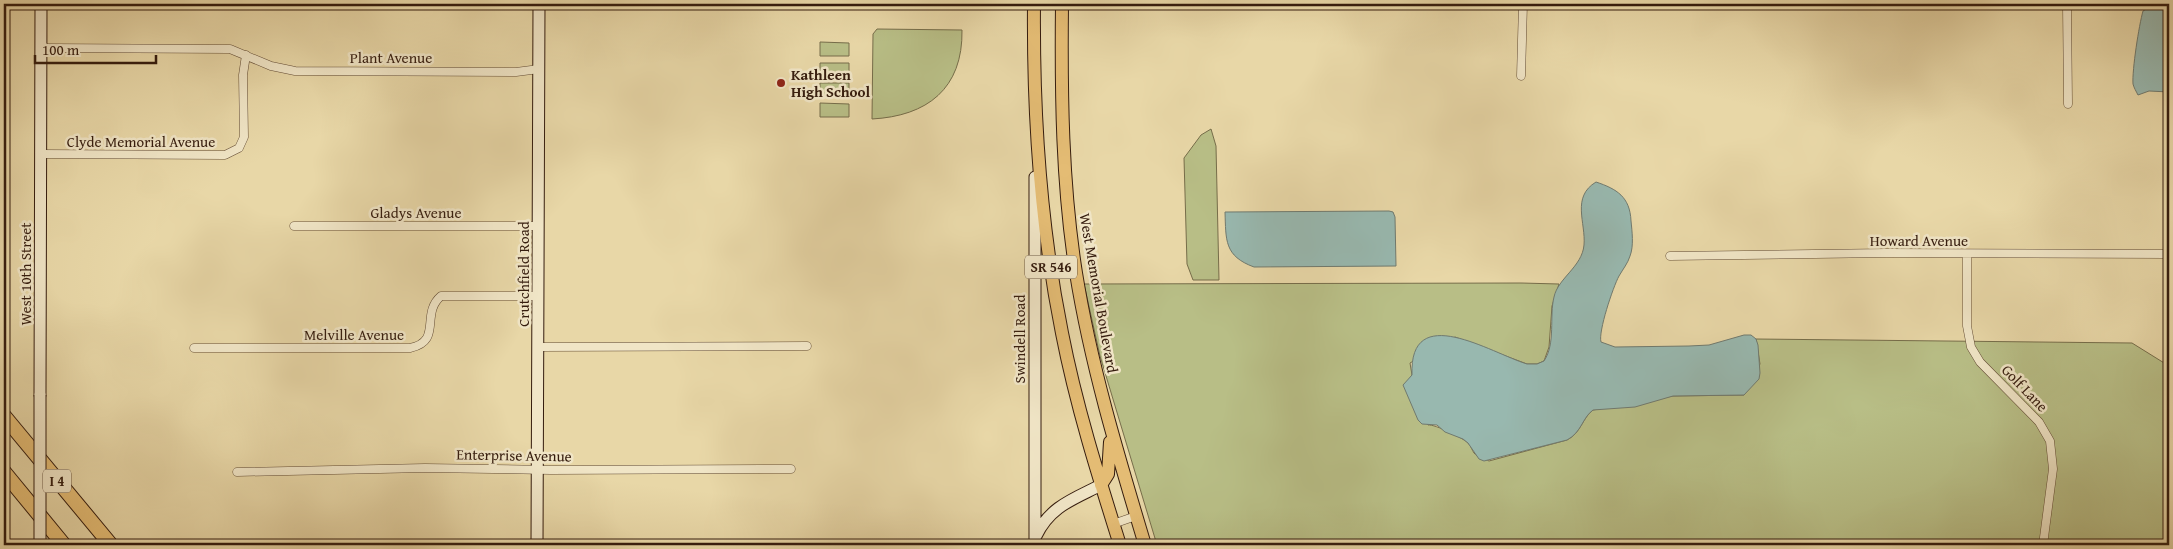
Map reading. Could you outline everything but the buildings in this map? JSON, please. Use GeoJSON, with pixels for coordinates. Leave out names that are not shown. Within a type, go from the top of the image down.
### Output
{"type":"FeatureCollection","features":[{"type":"Feature","properties":{"kind":"highway","name":"I 4"},"geometry":{"type":"LineString","coordinates":[[4,416],[111,545]]}},
{"type":"Feature","properties":{"kind":"highway","name":"I 4"},"geometry":{"type":"LineString","coordinates":[[4,472],[64,545]]}},
{"type":"Feature","properties":{"kind":"main road","name":"SR 546"},"geometry":{"type":"LineString","coordinates":[[1034,4],[1033,43],[1036,133],[1044,223],[1062,333],[1082,417],[1120,545]]}},
{"type":"Feature","properties":{"kind":"main road","name":"West Memorial Boulevard"},"geometry":{"type":"LineString","coordinates":[[1062,4],[1064,157],[1076,271],[1094,367],[1110,431],[1145,545]]}},
{"type":"Feature","properties":{"kind":"main road"},"geometry":{"type":"LineString","coordinates":[[1101,485],[1108,474],[1110,431]]}},
{"type":"Feature","properties":{"kind":"street","name":"West 10th Street"},"geometry":{"type":"LineString","coordinates":[[40,545],[41,4]]}},
{"type":"Feature","properties":{"kind":"street","name":"Crutchfield Road"},"geometry":{"type":"LineString","coordinates":[[537,545],[539,4]]}},
{"type":"Feature","properties":{"kind":"street"},"geometry":{"type":"LineString","coordinates":[[1521,76],[1523,4]]}},
{"type":"Feature","properties":{"kind":"street"},"geometry":{"type":"LineString","coordinates":[[2067,4],[2068,104]]}},
{"type":"Feature","properties":{"kind":"street","name":"Plant Avenue"},"geometry":{"type":"LineString","coordinates":[[42,48],[230,49],[272,66],[295,71],[516,72],[539,69]]}},
{"type":"Feature","properties":{"kind":"street","name":"Clyde Memorial Avenue"},"geometry":{"type":"LineString","coordinates":[[40,154],[225,155],[233,153],[239,148],[244,137],[243,75],[246,55]]}},
{"type":"Feature","properties":{"kind":"street","name":"Swindell Road"},"geometry":{"type":"LineString","coordinates":[[1035,541],[1036,133]]}},
{"type":"Feature","properties":{"kind":"street","name":"Gladys Avenue"},"geometry":{"type":"LineString","coordinates":[[294,226],[538,226]]}},
{"type":"Feature","properties":{"kind":"street","name":"Golf Lane"},"geometry":{"type":"LineString","coordinates":[[1967,254],[1967,326],[1971,347],[1980,362],[2039,422],[2050,441],[2053,469],[2044,545]]}},
{"type":"Feature","properties":{"kind":"street","name":"Howard Avenue"},"geometry":{"type":"LineString","coordinates":[[1670,256],[2169,254]]}},
{"type":"Feature","properties":{"kind":"street","name":"Melville Avenue"},"geometry":{"type":"LineString","coordinates":[[194,348],[410,348],[423,344],[429,336],[432,308],[440,296],[538,296]]}},
{"type":"Feature","properties":{"kind":"street"},"geometry":{"type":"LineString","coordinates":[[538,347],[807,346]]}},
{"type":"Feature","properties":{"kind":"street","name":"Enterprise Avenue"},"geometry":{"type":"LineString","coordinates":[[237,472],[425,468],[537,470],[791,469]]}},
{"type":"Feature","properties":{"kind":"street"},"geometry":{"type":"LineString","coordinates":[[1035,541],[1042,522],[1060,506],[1101,485]]}},
{"type":"Feature","properties":{"kind":"street"},"geometry":{"type":"LineString","coordinates":[[1035,496],[1044,507],[1060,506]]}},
{"type":"Feature","properties":{"kind":"street"},"geometry":{"type":"LineString","coordinates":[[1113,524],[1136,516]]}},
{"type":"Feature","properties":{"kind":"green space"},"geometry":{"type":"Polygon","coordinates":[[[877,29],[962,30],[961,51],[956,68],[938,96],[925,105],[909,112],[892,117],[872,119],[873,34],[877,29]]]}},
{"type":"Feature","properties":{"kind":"green space"},"geometry":{"type":"Polygon","coordinates":[[[820,42],[849,43],[849,56],[820,56],[820,42]]]}},
{"type":"Feature","properties":{"kind":"green space"},"geometry":{"type":"Polygon","coordinates":[[[820,63],[849,63],[849,76],[820,76],[820,63]]]}},
{"type":"Feature","properties":{"kind":"green space"},"geometry":{"type":"Polygon","coordinates":[[[820,83],[849,83],[849,97],[820,97],[820,83]]]}},
{"type":"Feature","properties":{"kind":"green space"},"geometry":{"type":"Polygon","coordinates":[[[820,103],[849,104],[849,117],[820,117],[820,103]]]}},
{"type":"Feature","properties":{"kind":"green space"},"geometry":{"type":"Polygon","coordinates":[[[1211,129],[1216,146],[1219,280],[1193,280],[1187,264],[1184,158],[1201,135],[1211,129]]]}},
{"type":"Feature","properties":{"kind":"green space"},"geometry":{"type":"Polygon","coordinates":[[[1084,284],[1559,284],[1552,306],[1549,347],[1544,361],[1537,364],[1527,364],[1455,337],[1410,363],[1412,375],[1407,383],[1428,425],[1461,438],[1468,443],[1479,457],[1489,461],[1567,440],[1572,437],[1593,410],[1673,396],[1744,395],[1760,364],[1756,339],[2132,343],[2169,366],[2169,545],[1157,545],[1100,356],[1084,284]]]}},
{"type":"Feature","properties":{"kind":"water"},"geometry":{"type":"Polygon","coordinates":[[[2155,4],[2169,7],[2169,92],[2149,91],[2138,95],[2133,84],[2133,77],[2140,26],[2143,11],[2155,4]]]}},
{"type":"Feature","properties":{"kind":"water"},"geometry":{"type":"Polygon","coordinates":[[[1596,182],[1616,191],[1625,200],[1630,213],[1632,238],[1629,259],[1616,282],[1607,309],[1601,342],[1615,347],[1689,346],[1709,345],[1744,335],[1751,335],[1756,339],[1758,345],[1759,379],[1744,395],[1673,396],[1635,407],[1593,410],[1576,433],[1567,440],[1484,461],[1479,459],[1463,439],[1445,432],[1437,425],[1422,424],[1418,420],[1403,385],[1412,375],[1415,353],[1424,340],[1438,336],[1455,337],[1527,364],[1537,364],[1544,361],[1550,346],[1556,290],[1575,266],[1582,253],[1584,237],[1582,203],[1588,188],[1596,182]]]}},
{"type":"Feature","properties":{"kind":"water"},"geometry":{"type":"Polygon","coordinates":[[[1225,212],[1393,212],[1395,217],[1396,266],[1254,267],[1237,258],[1232,252],[1227,239],[1225,212]]]}},
{"type":"Feature","properties":{"kind":"place","name":"Kathleen High School"},"geometry":{"type":"Point","coordinates":[781,83]}}]}
